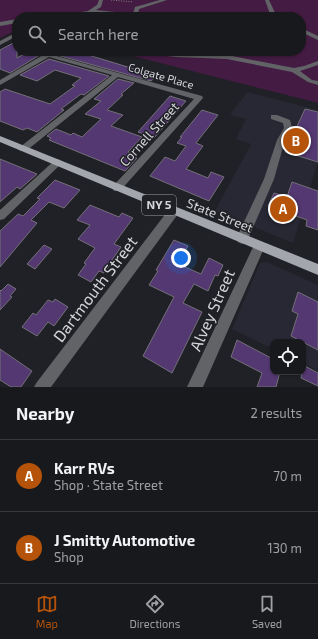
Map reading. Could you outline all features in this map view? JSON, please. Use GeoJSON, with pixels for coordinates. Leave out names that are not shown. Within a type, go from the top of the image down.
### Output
{"type":"FeatureCollection","features":[{"type":"Feature","properties":{"kind":"main road","name":"State Street"},"geometry":{"type":"LineString","coordinates":[[0,139],[318,270]]}},
{"type":"Feature","properties":{"kind":"street"},"geometry":{"type":"LineString","coordinates":[[88,12],[99,6],[101,0]]}},
{"type":"Feature","properties":{"kind":"street"},"geometry":{"type":"LineString","coordinates":[[88,12],[137,8],[165,0]]}},
{"type":"Feature","properties":{"kind":"street"},"geometry":{"type":"LineString","coordinates":[[267,0],[271,12]]}},
{"type":"Feature","properties":{"kind":"street"},"geometry":{"type":"LineString","coordinates":[[99,6],[105,10],[118,12]]}},
{"type":"Feature","properties":{"kind":"street"},"geometry":{"type":"LineString","coordinates":[[135,12],[137,8]]}},
{"type":"Feature","properties":{"kind":"street"},"geometry":{"type":"LineString","coordinates":[[0,24],[12,22]]}},
{"type":"Feature","properties":{"kind":"street"},"geometry":{"type":"LineString","coordinates":[[306,32],[318,38]]}},
{"type":"Feature","properties":{"kind":"street"},"geometry":{"type":"LineString","coordinates":[[0,43],[12,37]]}},
{"type":"Feature","properties":{"kind":"street"},"geometry":{"type":"LineString","coordinates":[[0,83],[46,56]]}},
{"type":"Feature","properties":{"kind":"street","name":"Colgate Place"},"geometry":{"type":"LineString","coordinates":[[60,56],[117,75],[199,98]]}},
{"type":"Feature","properties":{"kind":"street"},"geometry":{"type":"LineString","coordinates":[[201,56],[226,57],[294,70],[306,68],[318,63]]}},
{"type":"Feature","properties":{"kind":"street"},"geometry":{"type":"LineString","coordinates":[[294,70],[318,83]]}},
{"type":"Feature","properties":{"kind":"street"},"geometry":{"type":"LineString","coordinates":[[0,75],[8,78]]}},
{"type":"Feature","properties":{"kind":"street"},"geometry":{"type":"LineString","coordinates":[[23,148],[117,75]]}},
{"type":"Feature","properties":{"kind":"street","name":"Cornell Street"},"geometry":{"type":"LineString","coordinates":[[117,188],[199,98]]}},
{"type":"Feature","properties":{"kind":"street"},"geometry":{"type":"LineString","coordinates":[[242,239],[269,179],[281,140],[288,128],[287,122],[274,117]]}},
{"type":"Feature","properties":{"kind":"street"},"geometry":{"type":"LineString","coordinates":[[0,216],[58,162]]}},
{"type":"Feature","properties":{"kind":"street","name":"Dartmouth Street"},"geometry":{"type":"LineString","coordinates":[[42,387],[174,211]]}},
{"type":"Feature","properties":{"kind":"street","name":"Alvey Street"},"geometry":{"type":"LineString","coordinates":[[195,387],[259,246]]}},
{"type":"Feature","properties":{"kind":"path"},"geometry":{"type":"LineString","coordinates":[[111,0],[133,2]]}},
{"type":"Feature","properties":{"kind":"shaded area"},"geometry":{"type":"Polygon","coordinates":[[[0,0],[318,0],[318,103],[133,56],[306,56],[306,12],[12,12],[12,32],[0,38],[0,0]]]}},
{"type":"Feature","properties":{"kind":"shaded area"},"geometry":{"type":"Polygon","coordinates":[[[247,92],[318,110],[318,161],[293,243],[215,211],[251,144],[236,139],[246,119],[230,115],[247,92]]]}},
{"type":"Feature","properties":{"kind":"shaded area"},"geometry":{"type":"Polygon","coordinates":[[[267,262],[318,285],[318,371],[306,365],[306,339],[270,339],[270,348],[232,329],[260,263],[267,262]]]}},
{"type":"Feature","properties":{"kind":"building"},"geometry":{"type":"Polygon","coordinates":[[[12,44],[12,56],[17,56],[17,58],[20,56],[38,56],[10,73],[0,69],[0,50],[12,44]]]}},
{"type":"Feature","properties":{"kind":"building"},"geometry":{"type":"Polygon","coordinates":[[[61,56],[92,56],[141,71],[159,74],[151,81],[61,56]]]}},
{"type":"Feature","properties":{"kind":"building"},"geometry":{"type":"Polygon","coordinates":[[[49,59],[109,76],[84,95],[81,94],[61,109],[64,110],[37,132],[27,128],[23,130],[0,121],[0,92],[5,89],[50,104],[75,86],[72,85],[81,78],[55,70],[37,81],[20,75],[49,59]]]}},
{"type":"Feature","properties":{"kind":"building"},"geometry":{"type":"Polygon","coordinates":[[[118,79],[134,83],[121,94],[123,95],[107,110],[123,115],[111,126],[142,137],[128,152],[136,155],[134,157],[137,158],[125,171],[49,140],[51,138],[47,136],[56,129],[71,135],[73,133],[82,137],[101,119],[85,114],[101,101],[94,99],[118,79]]]}},
{"type":"Feature","properties":{"kind":"building"},"geometry":{"type":"Polygon","coordinates":[[[170,96],[186,101],[154,138],[138,132],[170,96]]]}},
{"type":"Feature","properties":{"kind":"building"},"geometry":{"type":"Polygon","coordinates":[[[305,109],[318,112],[318,162],[285,152],[305,109]]]}},
{"type":"Feature","properties":{"kind":"building"},"geometry":{"type":"Polygon","coordinates":[[[202,110],[218,115],[196,143],[203,146],[186,169],[208,178],[211,172],[224,177],[209,201],[150,176],[165,157],[175,161],[186,146],[177,143],[182,137],[180,137],[202,110]]]}},
{"type":"Feature","properties":{"kind":"building"},"geometry":{"type":"Polygon","coordinates":[[[0,159],[37,174],[20,189],[17,187],[0,202],[0,159]]]}},
{"type":"Feature","properties":{"kind":"building"},"geometry":{"type":"Polygon","coordinates":[[[55,180],[80,190],[64,208],[49,202],[31,220],[37,223],[0,267],[0,231],[18,214],[23,216],[40,199],[37,198],[55,180]]]}},
{"type":"Feature","properties":{"kind":"building"},"geometry":{"type":"Polygon","coordinates":[[[292,182],[318,191],[318,230],[306,226],[307,220],[268,206],[274,193],[287,197],[292,182]]]}},
{"type":"Feature","properties":{"kind":"building"},"geometry":{"type":"Polygon","coordinates":[[[90,205],[119,217],[122,213],[133,218],[114,244],[121,247],[112,260],[113,261],[104,273],[99,271],[91,282],[78,275],[86,264],[84,263],[95,248],[78,239],[90,225],[77,220],[90,205]]]}},
{"type":"Feature","properties":{"kind":"building"},"geometry":{"type":"Polygon","coordinates":[[[174,240],[188,246],[178,264],[201,274],[209,258],[223,265],[218,276],[215,275],[208,291],[194,284],[183,303],[202,312],[172,373],[143,356],[174,297],[149,285],[174,240]]]}},
{"type":"Feature","properties":{"kind":"building"},"geometry":{"type":"Polygon","coordinates":[[[44,245],[52,249],[35,269],[27,264],[44,245]]]}},
{"type":"Feature","properties":{"kind":"building"},"geometry":{"type":"Polygon","coordinates":[[[8,284],[16,289],[10,296],[12,297],[0,310],[0,290],[1,291],[8,284]]]}},
{"type":"Feature","properties":{"kind":"building"},"geometry":{"type":"Polygon","coordinates":[[[298,292],[318,302],[318,350],[306,344],[306,339],[297,339],[291,336],[298,314],[292,311],[298,292]]]}},
{"type":"Feature","properties":{"kind":"building"},"geometry":{"type":"Polygon","coordinates":[[[55,299],[68,307],[54,326],[48,322],[37,336],[22,327],[33,313],[36,315],[48,300],[53,302],[55,299]]]}},
{"type":"Feature","properties":{"kind":"building"},"geometry":{"type":"Polygon","coordinates":[[[237,340],[270,357],[270,375],[279,375],[276,387],[257,387],[262,373],[231,357],[237,340]]]}},
{"type":"Feature","properties":{"kind":"building"},"geometry":{"type":"Polygon","coordinates":[[[0,349],[32,371],[21,387],[11,387],[0,380],[0,349]]]}},
{"type":"Feature","properties":{"kind":"building"},"geometry":{"type":"Polygon","coordinates":[[[306,367],[318,373],[318,386],[301,378],[301,375],[306,375],[306,367]]]}},
{"type":"Feature","properties":{"kind":"place","name":"J Smitty Automotive"},"geometry":{"type":"Point","coordinates":[296,141]}},
{"type":"Feature","properties":{"kind":"place","name":"Karr RVs"},"geometry":{"type":"Point","coordinates":[283,209]}}]}
